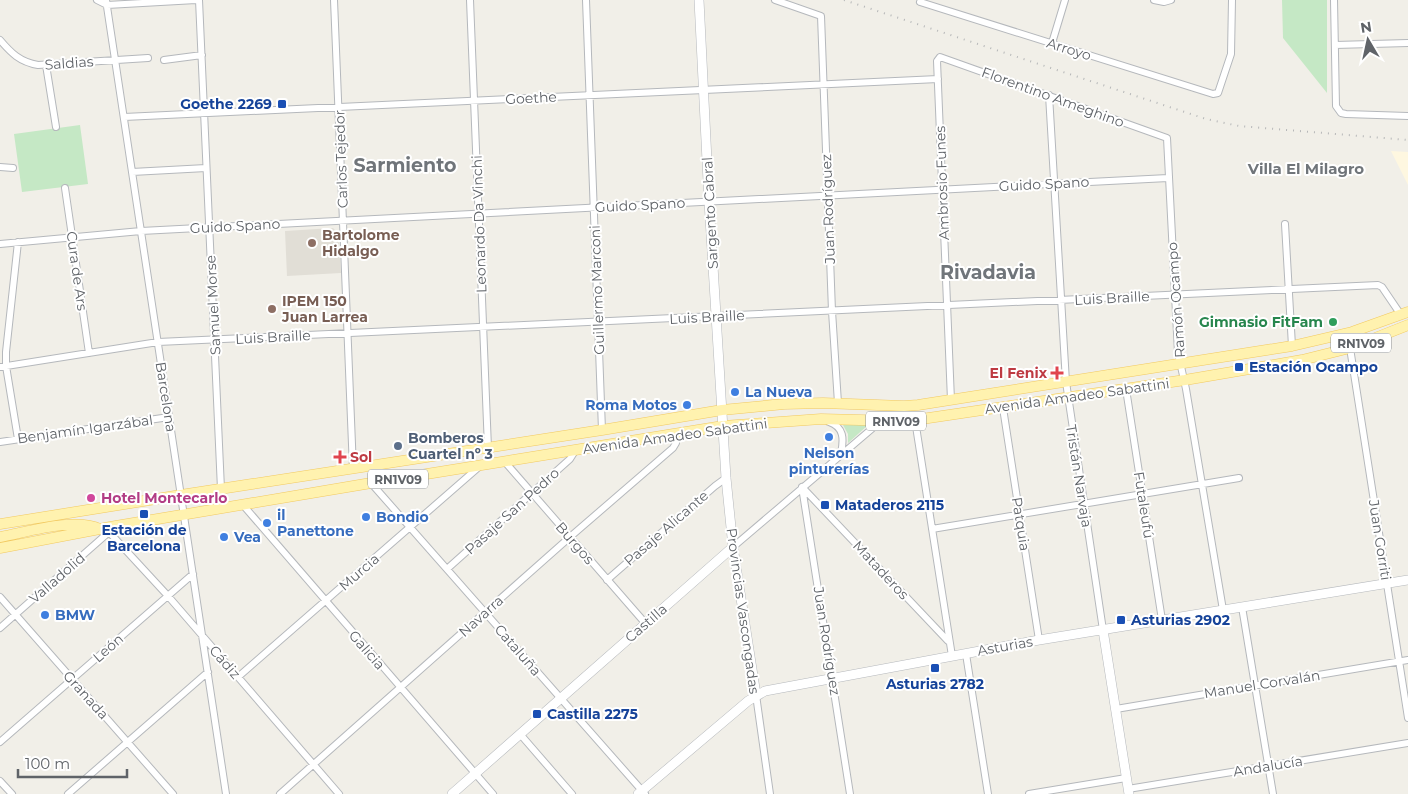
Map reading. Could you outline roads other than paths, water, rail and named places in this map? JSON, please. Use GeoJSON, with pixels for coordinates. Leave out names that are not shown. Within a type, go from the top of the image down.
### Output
{"type":"FeatureCollection","features":[{"type":"Feature","properties":{"kind":"main road","name":"Avenida Amadeo Sabattini"},"geometry":{"type":"LineString","coordinates":[[0,524],[722,410],[784,404],[838,402],[904,406],[951,400],[1292,346],[1352,332],[1404,314]]}},
{"type":"Feature","properties":{"kind":"main road","name":"Avenida Amadeo Sabattini"},"geometry":{"type":"LineString","coordinates":[[0,548],[371,483],[723,426],[821,419],[915,420],[1185,380],[1312,358],[1350,348],[1408,325]]}},
{"type":"Feature","properties":{"kind":"main road"},"geometry":{"type":"LineString","coordinates":[[0,537],[76,524],[91,524],[107,530]]}},
{"type":"Feature","properties":{"kind":"street"},"geometry":{"type":"LineString","coordinates":[[97,0],[107,2],[197,0]]}},
{"type":"Feature","properties":{"kind":"street","name":"Samuel Morse"},"geometry":{"type":"LineString","coordinates":[[197,0],[202,54],[203,113],[221,490]]}},
{"type":"Feature","properties":{"kind":"street","name":"Carlos Tejedor"},"geometry":{"type":"LineString","coordinates":[[334,0],[352,469]]}},
{"type":"Feature","properties":{"kind":"street","name":"Leonardo Da Vinchi"},"geometry":{"type":"LineString","coordinates":[[470,0],[488,448]]}},
{"type":"Feature","properties":{"kind":"street","name":"Guillermo Marconi"},"geometry":{"type":"LineString","coordinates":[[586,0],[602,430]]}},
{"type":"Feature","properties":{"kind":"street","name":"Sargento Cabral"},"geometry":{"type":"LineString","coordinates":[[699,0],[723,426]]}},
{"type":"Feature","properties":{"kind":"street","name":"Juan Rodríguez"},"geometry":{"type":"LineString","coordinates":[[775,0],[821,16],[832,311],[838,402]]}},
{"type":"Feature","properties":{"kind":"street"},"geometry":{"type":"LineString","coordinates":[[1052,43],[1065,0]]}},
{"type":"Feature","properties":{"kind":"street"},"geometry":{"type":"LineString","coordinates":[[1154,0],[1164,2],[1172,0]]}},
{"type":"Feature","properties":{"kind":"street","name":"Arroyo"},"geometry":{"type":"LineString","coordinates":[[920,1],[1213,94],[1218,93],[1231,54],[1232,0]]}},
{"type":"Feature","properties":{"kind":"street"},"geometry":{"type":"LineString","coordinates":[[1334,0],[1336,106],[1346,114],[1408,116]]}},
{"type":"Feature","properties":{"kind":"street","name":"Barcelona"},"geometry":{"type":"LineString","coordinates":[[107,2],[226,794]]}},
{"type":"Feature","properties":{"kind":"street","name":"Saldias"},"geometry":{"type":"LineString","coordinates":[[0,40],[10,52],[29,64],[46,65],[148,58]]}},
{"type":"Feature","properties":{"kind":"street"},"geometry":{"type":"LineString","coordinates":[[1335,45],[1408,43]]}},
{"type":"Feature","properties":{"kind":"street"},"geometry":{"type":"LineString","coordinates":[[164,60],[202,54]]}},
{"type":"Feature","properties":{"kind":"street","name":"Ambrosio Funes"},"geometry":{"type":"LineString","coordinates":[[940,56],[937,61],[951,400]]}},
{"type":"Feature","properties":{"kind":"street","name":"Florentino Ameghino"},"geometry":{"type":"LineString","coordinates":[[940,56],[1167,138]]}},
{"type":"Feature","properties":{"kind":"street"},"geometry":{"type":"LineString","coordinates":[[46,65],[56,127]]}},
{"type":"Feature","properties":{"kind":"street","name":"Goethe"},"geometry":{"type":"LineString","coordinates":[[124,117],[938,80]]}},
{"type":"Feature","properties":{"kind":"street","name":"Tristán Narvaja"},"geometry":{"type":"LineString","coordinates":[[1049,95],[1066,382],[1128,792]]}},
{"type":"Feature","properties":{"kind":"street","name":"Ramón Ocampo"},"geometry":{"type":"LineString","coordinates":[[1167,138],[1179,363],[1185,380],[1223,610]]}},
{"type":"Feature","properties":{"kind":"street"},"geometry":{"type":"LineString","coordinates":[[0,167],[13,168]]}},
{"type":"Feature","properties":{"kind":"street"},"geometry":{"type":"LineString","coordinates":[[132,172],[206,168]]}},
{"type":"Feature","properties":{"kind":"street","name":"Guido Spano"},"geometry":{"type":"LineString","coordinates":[[0,244],[141,231],[209,227],[1168,178]]}},
{"type":"Feature","properties":{"kind":"street","name":"Cura de Ars"},"geometry":{"type":"LineString","coordinates":[[65,188],[89,353]]}},
{"type":"Feature","properties":{"kind":"street"},"geometry":{"type":"LineString","coordinates":[[1285,224],[1292,346]]}},
{"type":"Feature","properties":{"kind":"street"},"geometry":{"type":"LineString","coordinates":[[18,242],[3,367],[18,439]]}},
{"type":"Feature","properties":{"kind":"street","name":"Luis Braille"},"geometry":{"type":"LineString","coordinates":[[3,367],[158,342],[1378,285],[1382,287],[1404,314]]}},
{"type":"Feature","properties":{"kind":"street","name":"Juan Gorriti"},"geometry":{"type":"LineString","coordinates":[[1350,348],[1408,718]]}},
{"type":"Feature","properties":{"kind":"street"},"geometry":{"type":"LineString","coordinates":[[1312,358],[1345,356],[1352,362]]}},
{"type":"Feature","properties":{"kind":"street","name":"Futaleufú"},"geometry":{"type":"LineString","coordinates":[[1126,389],[1162,620]]}},
{"type":"Feature","properties":{"kind":"street","name":"Patquia"},"geometry":{"type":"LineString","coordinates":[[1003,408],[1039,640]]}},
{"type":"Feature","properties":{"kind":"street","name":"Benjamín Igarzábal"},"geometry":{"type":"LineString","coordinates":[[0,442],[169,417]]}},
{"type":"Feature","properties":{"kind":"street"},"geometry":{"type":"LineString","coordinates":[[821,419],[835,424],[842,431],[843,443],[841,453]]}},
{"type":"Feature","properties":{"kind":"street"},"geometry":{"type":"LineString","coordinates":[[915,420],[952,656]]}},
{"type":"Feature","properties":{"kind":"street","name":"Castilla"},"geometry":{"type":"LineString","coordinates":[[452,794],[841,453],[881,421]]}},
{"type":"Feature","properties":{"kind":"street","name":"Provincias Vascongadas"},"geometry":{"type":"LineString","coordinates":[[723,426],[733,547],[770,794]]}},
{"type":"Feature","properties":{"kind":"street","name":"Navarra"},"geometry":{"type":"LineString","coordinates":[[280,794],[673,448],[676,443],[676,434]]}},
{"type":"Feature","properties":{"kind":"street","name":"Pasaje San Pedro"},"geometry":{"type":"LineString","coordinates":[[447,569],[570,459],[574,451]]}},
{"type":"Feature","properties":{"kind":"street","name":"Burgos"},"geometry":{"type":"LineString","coordinates":[[505,462],[646,624]]}},
{"type":"Feature","properties":{"kind":"street","name":"Murcia"},"geometry":{"type":"LineString","coordinates":[[238,677],[480,466]]}},
{"type":"Feature","properties":{"kind":"street","name":"Pasaje Alicante"},"geometry":{"type":"LineString","coordinates":[[607,580],[726,478]]}},
{"type":"Feature","properties":{"kind":"street"},"geometry":{"type":"LineString","coordinates":[[932,529],[1239,478]]}},
{"type":"Feature","properties":{"kind":"street","name":"Cataluña"},"geometry":{"type":"LineString","coordinates":[[371,483],[561,698],[642,793]]}},
{"type":"Feature","properties":{"kind":"street","name":"Juan Rodríguez"},"geometry":{"type":"LineString","coordinates":[[802,487],[850,794]]}},
{"type":"Feature","properties":{"kind":"street","name":"Mataderos"},"geometry":{"type":"LineString","coordinates":[[802,487],[949,642]]}},
{"type":"Feature","properties":{"kind":"street","name":"Galicia"},"geometry":{"type":"LineString","coordinates":[[243,505],[493,794]]}},
{"type":"Feature","properties":{"kind":"street","name":"Cádiz"},"geometry":{"type":"LineString","coordinates":[[107,530],[168,596],[339,794]]}},
{"type":"Feature","properties":{"kind":"street","name":"Valladolid"},"geometry":{"type":"LineString","coordinates":[[0,628],[107,530]]}},
{"type":"Feature","properties":{"kind":"street","name":"León"},"geometry":{"type":"LineString","coordinates":[[0,742],[193,574]]}},
{"type":"Feature","properties":{"kind":"street","name":"Asturias"},"geometry":{"type":"LineString","coordinates":[[642,793],[756,695],[765,691],[1039,640],[1408,580]]}},
{"type":"Feature","properties":{"kind":"street","name":"Granada"},"geometry":{"type":"LineString","coordinates":[[0,597],[173,794]]}},
{"type":"Feature","properties":{"kind":"street"},"geometry":{"type":"LineString","coordinates":[[1242,607],[1273,794]]}},
{"type":"Feature","properties":{"kind":"street"},"geometry":{"type":"LineString","coordinates":[[966,654],[988,794]]}},
{"type":"Feature","properties":{"kind":"street","name":"Manuel Corvalán"},"geometry":{"type":"LineString","coordinates":[[1116,709],[1408,660]]}},
{"type":"Feature","properties":{"kind":"street"},"geometry":{"type":"LineString","coordinates":[[68,794],[208,672]]}},
{"type":"Feature","properties":{"kind":"street"},"geometry":{"type":"LineString","coordinates":[[520,734],[572,794]]}},
{"type":"Feature","properties":{"kind":"street","name":"Andalucía"},"geometry":{"type":"LineString","coordinates":[[1128,792],[1408,743]]}},
{"type":"Feature","properties":{"kind":"street"},"geometry":{"type":"LineString","coordinates":[[1029,794],[1126,778]]}},
{"type":"Feature","properties":{"kind":"street"},"geometry":{"type":"LineString","coordinates":[[0,781],[12,794]]}},
{"type":"Feature","properties":{"kind":"railway"},"geometry":{"type":"LineString","coordinates":[[844,0],[1206,119],[1239,126],[1408,140]]}},
{"type":"Feature","properties":{"kind":"place","name":"Goethe 2269"},"geometry":{"type":"Point","coordinates":[282,104]}},
{"type":"Feature","properties":{"kind":"place","name":"Bartolome Hidalgo"},"geometry":{"type":"Point","coordinates":[312,243]}},
{"type":"Feature","properties":{"kind":"place","name":"IPEM 150 Juan Larrea"},"geometry":{"type":"Point","coordinates":[272,309]}},
{"type":"Feature","properties":{"kind":"place","name":"Gimnasio FitFam"},"geometry":{"type":"Point","coordinates":[1333,322]}},
{"type":"Feature","properties":{"kind":"place","name":"Estación Ocampo"},"geometry":{"type":"Point","coordinates":[1239,367]}},
{"type":"Feature","properties":{"kind":"place","name":"El Fenix"},"geometry":{"type":"Point","coordinates":[1057,373]}},
{"type":"Feature","properties":{"kind":"place","name":"La Nueva"},"geometry":{"type":"Point","coordinates":[735,392]}},
{"type":"Feature","properties":{"kind":"place","name":"Roma Motos"},"geometry":{"type":"Point","coordinates":[687,405]}},
{"type":"Feature","properties":{"kind":"place","name":"Nelson pinturerías"},"geometry":{"type":"Point","coordinates":[829,437]}},
{"type":"Feature","properties":{"kind":"place","name":"Bomberos Cuartel nº 3"},"geometry":{"type":"Point","coordinates":[398,446]}},
{"type":"Feature","properties":{"kind":"place","name":"Sol"},"geometry":{"type":"Point","coordinates":[340,457]}},
{"type":"Feature","properties":{"kind":"place","name":"Hotel Montecarlo"},"geometry":{"type":"Point","coordinates":[91,498]}},
{"type":"Feature","properties":{"kind":"place","name":"Mataderos 2115"},"geometry":{"type":"Point","coordinates":[825,505]}},
{"type":"Feature","properties":{"kind":"place","name":"Estación de Barcelona"},"geometry":{"type":"Point","coordinates":[144,514]}},
{"type":"Feature","properties":{"kind":"place","name":"Bondio"},"geometry":{"type":"Point","coordinates":[366,517]}},
{"type":"Feature","properties":{"kind":"place","name":"il Panettone"},"geometry":{"type":"Point","coordinates":[267,523]}},
{"type":"Feature","properties":{"kind":"place","name":"Vea"},"geometry":{"type":"Point","coordinates":[224,537]}},
{"type":"Feature","properties":{"kind":"place","name":"BMW"},"geometry":{"type":"Point","coordinates":[45,615]}},
{"type":"Feature","properties":{"kind":"place","name":"Asturias 2902"},"geometry":{"type":"Point","coordinates":[1121,620]}},
{"type":"Feature","properties":{"kind":"place","name":"Asturias 2782"},"geometry":{"type":"Point","coordinates":[935,668]}},
{"type":"Feature","properties":{"kind":"place","name":"Castilla 2275"},"geometry":{"type":"Point","coordinates":[537,714]}},
{"type":"Feature","properties":{"kind":"district","name":"Sarmiento"},"geometry":{"type":"Point","coordinates":[405,165]}},
{"type":"Feature","properties":{"kind":"district","name":"Villa El Milagro"},"geometry":{"type":"Point","coordinates":[1306,168]}},
{"type":"Feature","properties":{"kind":"district","name":"Rivadavia"},"geometry":{"type":"Point","coordinates":[988,272]}}]}
